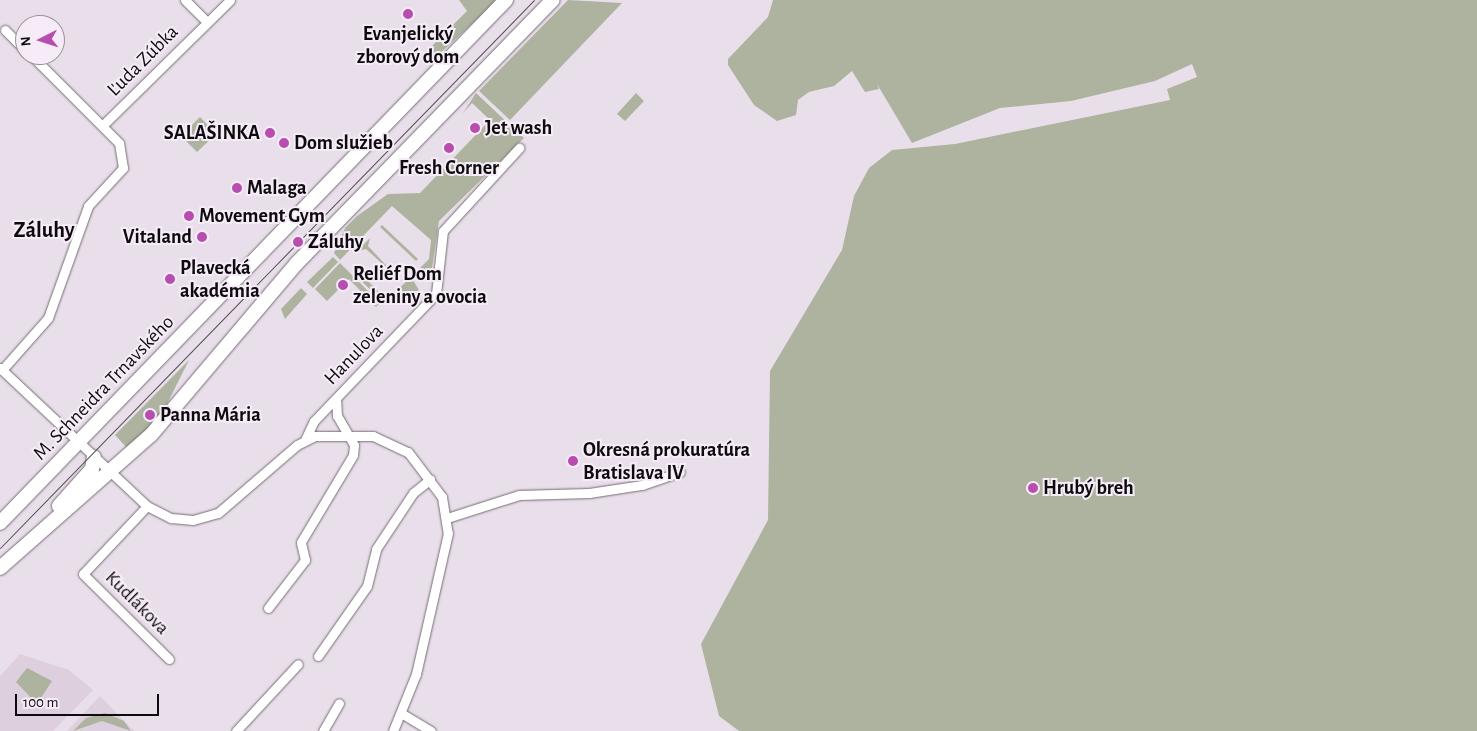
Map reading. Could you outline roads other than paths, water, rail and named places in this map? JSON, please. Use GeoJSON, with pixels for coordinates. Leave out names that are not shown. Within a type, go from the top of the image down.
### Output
{"type":"FeatureCollection","features":[{"type":"Feature","properties":{"kind":"main road","name":"M. Schneidra Trnavského"},"geometry":{"type":"LineString","coordinates":[[0,523],[80,443],[506,0]]}},
{"type":"Feature","properties":{"kind":"main road"},"geometry":{"type":"LineString","coordinates":[[39,529],[110,472],[168,417],[296,264],[553,0]]}},
{"type":"Feature","properties":{"kind":"main road"},"geometry":{"type":"LineString","coordinates":[[0,568],[39,529],[92,468],[94,457]]}},
{"type":"Feature","properties":{"kind":"street"},"geometry":{"type":"LineString","coordinates":[[185,0],[207,22]]}},
{"type":"Feature","properties":{"kind":"street","name":"Ľuda Zúbka"},"geometry":{"type":"LineString","coordinates":[[103,125],[230,0]]}},
{"type":"Feature","properties":{"kind":"street"},"geometry":{"type":"LineString","coordinates":[[5,30],[15,40]]}},
{"type":"Feature","properties":{"kind":"street"},"geometry":{"type":"LineString","coordinates":[[1,369],[48,318],[88,206],[123,168],[119,143],[41,65]]}},
{"type":"Feature","properties":{"kind":"street","name":"Hanulova"},"geometry":{"type":"LineString","coordinates":[[1,369],[146,506],[178,519],[218,513],[305,440],[314,422],[436,294],[443,231],[519,148]]}},
{"type":"Feature","properties":{"kind":"street"},"geometry":{"type":"LineString","coordinates":[[268,608],[305,560],[304,535],[353,455],[348,435],[337,416],[336,399]]}},
{"type":"Feature","properties":{"kind":"street"},"geometry":{"type":"LineString","coordinates":[[305,440],[348,435],[373,436],[401,448],[430,479],[444,502],[447,518],[444,562],[416,674],[393,731]]}},
{"type":"Feature","properties":{"kind":"street"},"geometry":{"type":"LineString","coordinates":[[447,518],[520,495],[589,493],[642,485],[680,472]]}},
{"type":"Feature","properties":{"kind":"street"},"geometry":{"type":"LineString","coordinates":[[318,656],[367,586],[376,549],[413,492],[430,479]]}},
{"type":"Feature","properties":{"kind":"street","name":"Kudlákova"},"geometry":{"type":"LineString","coordinates":[[146,506],[82,574],[169,659]]}},
{"type":"Feature","properties":{"kind":"street"},"geometry":{"type":"LineString","coordinates":[[236,731],[298,664]]}},
{"type":"Feature","properties":{"kind":"street"},"geometry":{"type":"LineString","coordinates":[[323,731],[339,703]]}},
{"type":"Feature","properties":{"kind":"street"},"geometry":{"type":"LineString","coordinates":[[401,713],[431,731]]}},
{"type":"Feature","properties":{"kind":"tram line"},"geometry":{"type":"LineString","coordinates":[[0,548],[534,0]]}},
{"type":"Feature","properties":{"kind":"place","name":"Evanjelický zborový dom"},"geometry":{"type":"Point","coordinates":[408,14]}},
{"type":"Feature","properties":{"kind":"place","name":"Jet wash"},"geometry":{"type":"Point","coordinates":[475,128]}},
{"type":"Feature","properties":{"kind":"place","name":"SALAŠINKA"},"geometry":{"type":"Point","coordinates":[270,133]}},
{"type":"Feature","properties":{"kind":"place","name":"Dom služieb"},"geometry":{"type":"Point","coordinates":[284,143]}},
{"type":"Feature","properties":{"kind":"place","name":"Fresh Corner"},"geometry":{"type":"Point","coordinates":[449,148]}},
{"type":"Feature","properties":{"kind":"place","name":"Malaga"},"geometry":{"type":"Point","coordinates":[237,188]}},
{"type":"Feature","properties":{"kind":"place","name":"Movement Gym"},"geometry":{"type":"Point","coordinates":[189,216]}},
{"type":"Feature","properties":{"kind":"place","name":"Vitaland"},"geometry":{"type":"Point","coordinates":[202,237]}},
{"type":"Feature","properties":{"kind":"place","name":"Záluhy"},"geometry":{"type":"Point","coordinates":[298,242]}},
{"type":"Feature","properties":{"kind":"place","name":"Plavecká akadémia"},"geometry":{"type":"Point","coordinates":[170,279]}},
{"type":"Feature","properties":{"kind":"place","name":"Reliéf Dom zeleniny a ovocia"},"geometry":{"type":"Point","coordinates":[343,285]}},
{"type":"Feature","properties":{"kind":"place","name":"Panna Mária"},"geometry":{"type":"Point","coordinates":[150,415]}},
{"type":"Feature","properties":{"kind":"place","name":"Okresná prokuratúra Bratislava IV"},"geometry":{"type":"Point","coordinates":[573,461]}},
{"type":"Feature","properties":{"kind":"place","name":"Hrubý breh"},"geometry":{"type":"Point","coordinates":[1033,488]}},
{"type":"Feature","properties":{"kind":"district","name":"Záluhy"},"geometry":{"type":"Point","coordinates":[44,231]}}]}
